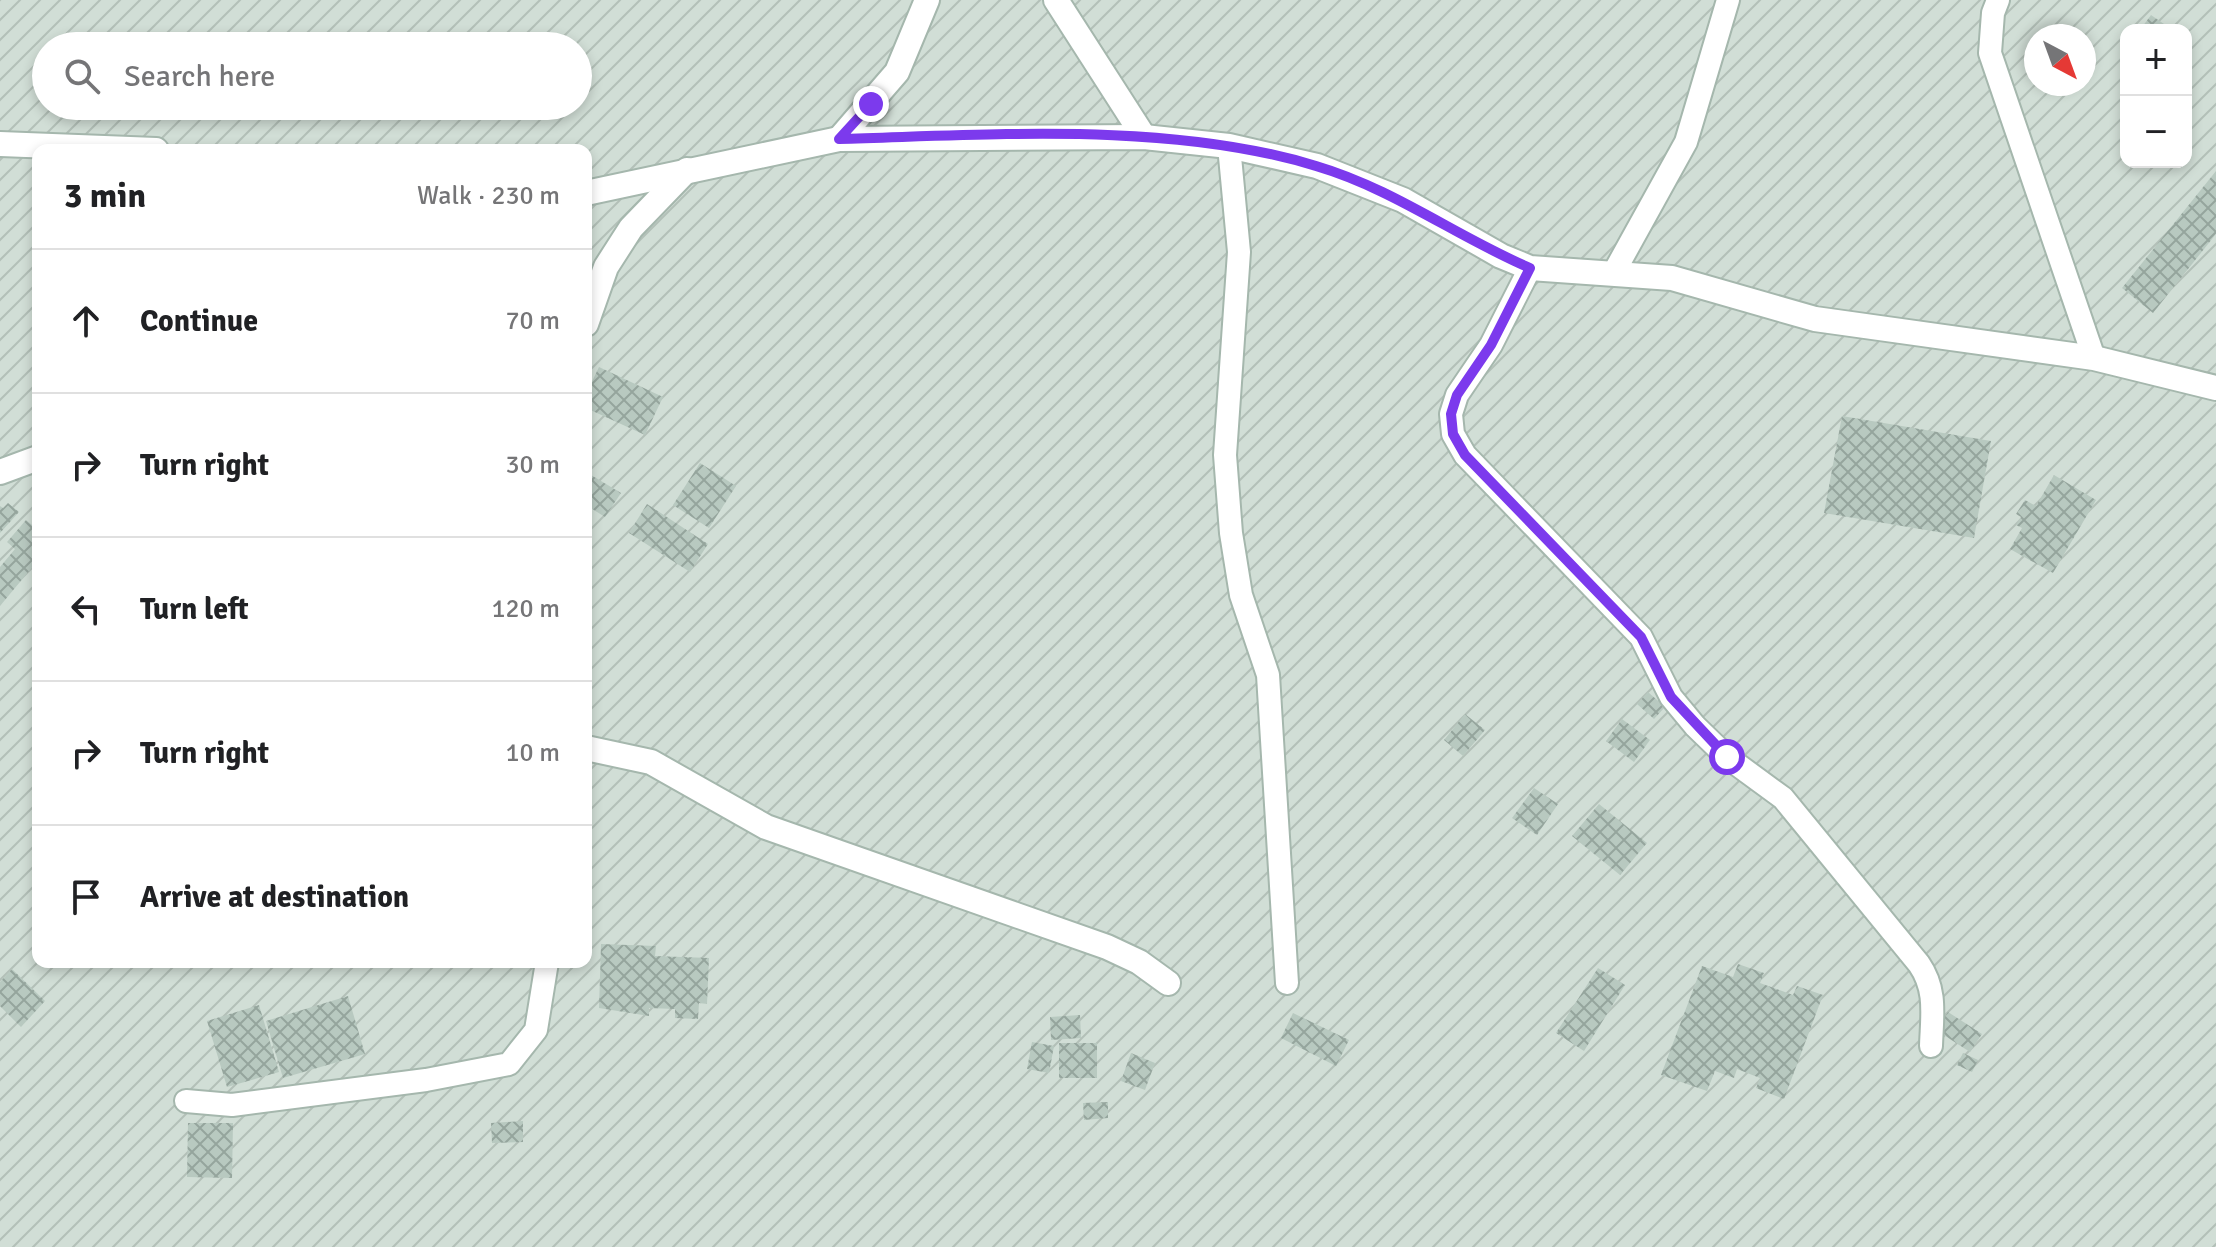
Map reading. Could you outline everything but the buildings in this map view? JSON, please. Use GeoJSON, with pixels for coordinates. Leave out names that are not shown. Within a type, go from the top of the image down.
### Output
{"type":"FeatureCollection","features":[{"type":"Feature","properties":{"kind":"street"},"geometry":{"type":"LineString","coordinates":[[839,139],[897,72],[927,0]]}},
{"type":"Feature","properties":{"kind":"street"},"geometry":{"type":"LineString","coordinates":[[1056,0],[1144,137]]}},
{"type":"Feature","properties":{"kind":"street"},"geometry":{"type":"LineString","coordinates":[[598,191],[689,168],[839,139],[1144,137],[1229,146],[1317,166],[1403,200],[1501,256],[1530,268],[1672,278],[1815,319],[2094,358],[2216,388]]}},
{"type":"Feature","properties":{"kind":"street"},"geometry":{"type":"LineString","coordinates":[[4,148],[32,148]]}},
{"type":"Feature","properties":{"kind":"street"},"geometry":{"type":"LineString","coordinates":[[592,307],[606,267],[631,228],[689,168]]}},
{"type":"Feature","properties":{"kind":"street"},"geometry":{"type":"LineString","coordinates":[[0,472],[32,460]]}},
{"type":"Feature","properties":{"kind":"street"},"geometry":{"type":"LineString","coordinates":[[592,749],[651,762],[766,827],[1107,947],[1139,962],[1168,983]]}},
{"type":"Feature","properties":{"kind":"lane"},"geometry":{"type":"LineString","coordinates":[[1613,274],[1686,142],[1728,0]]}},
{"type":"Feature","properties":{"kind":"lane"},"geometry":{"type":"LineString","coordinates":[[1998,0],[1993,13],[1990,53],[2094,358]]}},
{"type":"Feature","properties":{"kind":"lane"},"geometry":{"type":"LineString","coordinates":[[1229,146],[1239,252],[1225,455],[1231,533],[1241,595],[1268,675],[1287,983]]}},
{"type":"Feature","properties":{"kind":"lane"},"geometry":{"type":"LineString","coordinates":[[1530,268],[1491,345],[1457,395],[1451,414],[1453,434],[1465,455],[1641,637],[1671,697],[1695,726],[1727,757],[1783,798],[1919,964],[1929,978],[1933,995],[1931,1046]]}},
{"type":"Feature","properties":{"kind":"lane"},"geometry":{"type":"LineString","coordinates":[[186,1101],[232,1105],[426,1080],[509,1064],[536,1030],[546,968]]}},
{"type":"Feature","properties":{"kind":"shaded area"},"geometry":{"type":"Polygon","coordinates":[[[0,0],[2216,0],[2216,1247],[0,1247],[0,0]]]}},
{"type":"Feature","properties":{"kind":"route"},"geometry":{"type":"LineString","coordinates":[[871,104],[839,139],[1144,137],[1229,146],[1317,166],[1403,200],[1501,256],[1530,268],[1491,345],[1457,395],[1451,414],[1453,434],[1465,455],[1641,637],[1671,697],[1727,757]]}}]}
